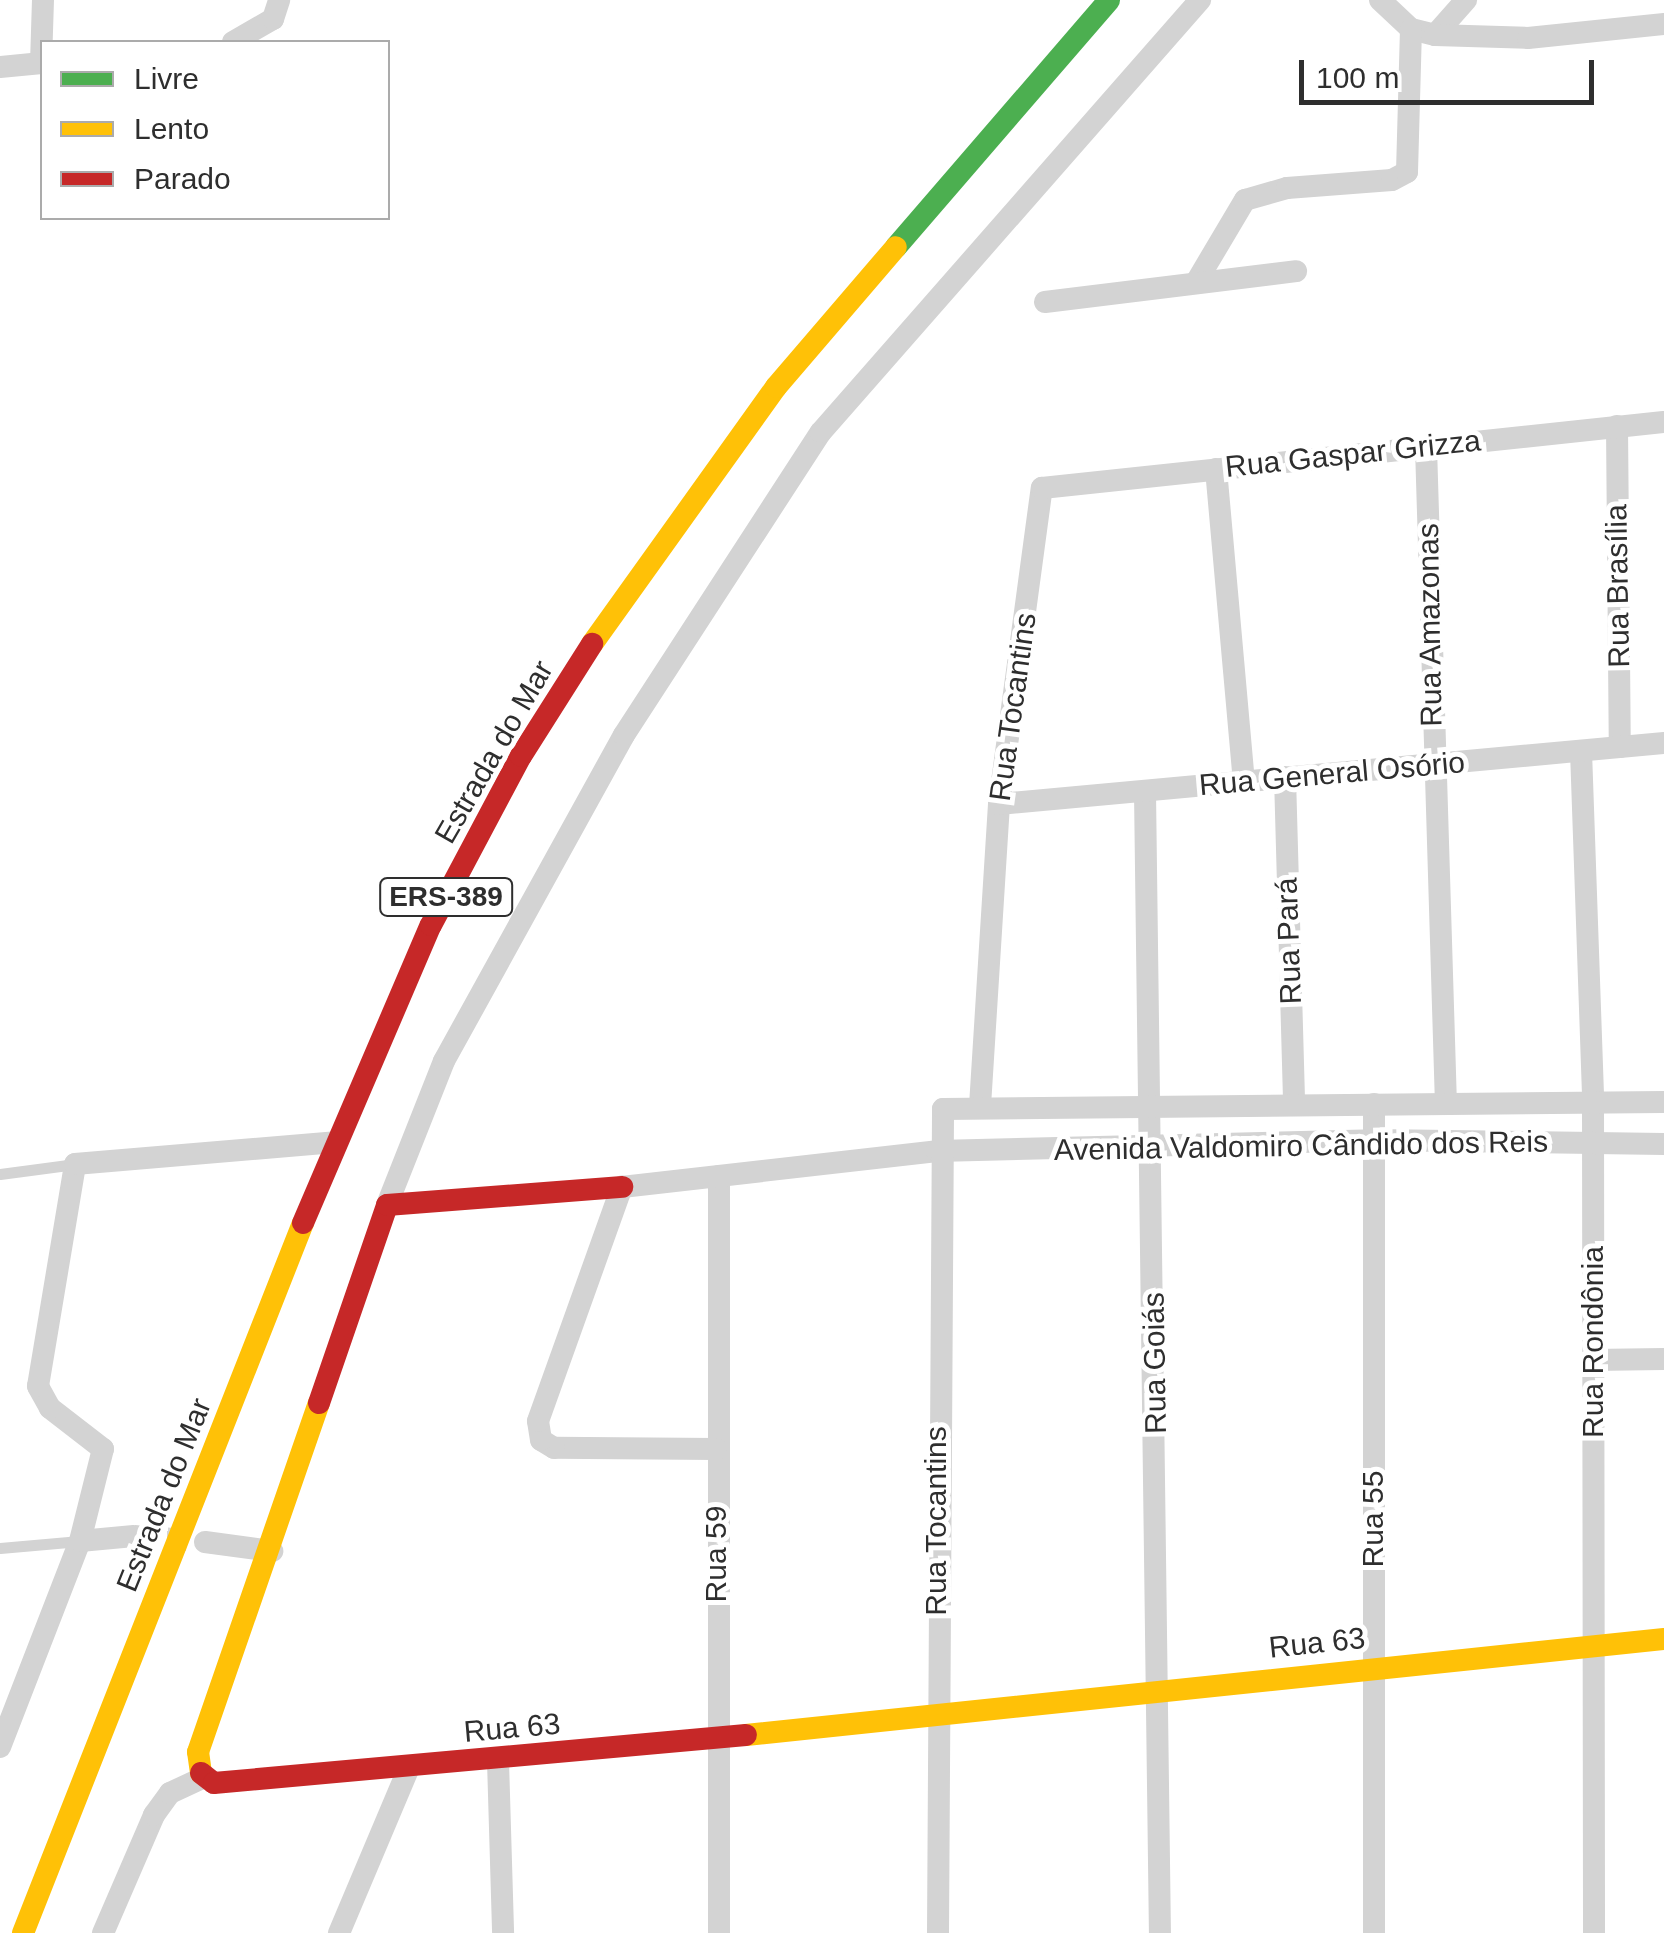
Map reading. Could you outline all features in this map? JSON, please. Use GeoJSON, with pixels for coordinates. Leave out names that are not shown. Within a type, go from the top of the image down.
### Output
{"type":"FeatureCollection","features":[{"type":"Feature","properties":{"kind":"street"},"geometry":{"type":"LineString","coordinates":[[42,40],[43,0]]}},
{"type":"Feature","properties":{"kind":"street"},"geometry":{"type":"LineString","coordinates":[[237,40],[266,26],[279,0]]}},
{"type":"Feature","properties":{"kind":"street","name":"Estrada do Mar"},"geometry":{"type":"LineString","coordinates":[[22,1933],[334,1142],[449,891],[521,756],[618,604],[776,388],[1109,0]]}},
{"type":"Feature","properties":{"kind":"street"},"geometry":{"type":"LineString","coordinates":[[1070,47],[1126,0]]}},
{"type":"Feature","properties":{"kind":"street"},"geometry":{"type":"LineString","coordinates":[[104,1933],[154,1815],[166,1797],[202,1778],[198,1752],[272,1550],[387,1206],[444,1061],[624,735],[821,432],[1200,0]]}},
{"type":"Feature","properties":{"kind":"street"},"geometry":{"type":"LineString","coordinates":[[1380,0],[1411,28],[1436,34],[1528,38],[1664,24]]}},
{"type":"Feature","properties":{"kind":"street"},"geometry":{"type":"LineString","coordinates":[[1436,34],[1466,0]]}},
{"type":"Feature","properties":{"kind":"street"},"geometry":{"type":"LineString","coordinates":[[1198,279],[1245,200],[1287,188],[1392,180],[1407,172],[1411,28]]}},
{"type":"Feature","properties":{"kind":"street"},"geometry":{"type":"LineString","coordinates":[[0,67],[40,63]]}},
{"type":"Feature","properties":{"kind":"street"},"geometry":{"type":"LineString","coordinates":[[1045,302],[1198,279],[1296,270]]}},
{"type":"Feature","properties":{"kind":"street","name":"Rua Gaspar Grizza"},"geometry":{"type":"LineString","coordinates":[[1042,488],[1664,422]]}},
{"type":"Feature","properties":{"kind":"street","name":"Rua Brasília"},"geometry":{"type":"LineString","coordinates":[[1617,426],[1620,747]]}},
{"type":"Feature","properties":{"kind":"street","name":"Rua Amazonas"},"geometry":{"type":"LineString","coordinates":[[1426,446],[1432,764],[1446,1104]]}},
{"type":"Feature","properties":{"kind":"street"},"geometry":{"type":"LineString","coordinates":[[1216,469],[1244,781]]}},
{"type":"Feature","properties":{"kind":"street","name":"Rua Tocantins"},"geometry":{"type":"LineString","coordinates":[[980,1106],[999,804],[1042,488]]}},
{"type":"Feature","properties":{"kind":"street","name":"Rua General Osório"},"geometry":{"type":"LineString","coordinates":[[999,804],[1664,743]]}},
{"type":"Feature","properties":{"kind":"street","name":"Rua Rondônia"},"geometry":{"type":"LineString","coordinates":[[1581,751],[1594,1143],[1594,1933]]}},
{"type":"Feature","properties":{"kind":"street","name":"Rua Pará"},"geometry":{"type":"LineString","coordinates":[[1285,778],[1294,1104]]}},
{"type":"Feature","properties":{"kind":"street","name":"Rua Goiás"},"geometry":{"type":"LineString","coordinates":[[1145,792],[1153,1148],[1160,1933]]}},
{"type":"Feature","properties":{"kind":"street","name":"Avenida Valdomiro Cândido dos Reis"},"geometry":{"type":"LineString","coordinates":[[943,1109],[1664,1102]]}},
{"type":"Feature","properties":{"kind":"street","name":"Rua 55"},"geometry":{"type":"LineString","coordinates":[[1374,1104],[1374,1933]]}},
{"type":"Feature","properties":{"kind":"street","name":"Rua Tocantins"},"geometry":{"type":"LineString","coordinates":[[938,1933],[938,1151],[943,1109]]}},
{"type":"Feature","properties":{"kind":"street","name":"Avenida Valdomiro Cândido dos Reis"},"geometry":{"type":"LineString","coordinates":[[622,1188],[938,1151],[1374,1140],[1664,1144]]}},
{"type":"Feature","properties":{"kind":"street"},"geometry":{"type":"LineString","coordinates":[[0,1747],[80,1540],[103,1449],[50,1408],[38,1386],[75,1164],[334,1142]]}},
{"type":"Feature","properties":{"kind":"street","name":"Rua 59"},"geometry":{"type":"LineString","coordinates":[[719,1176],[716,1737],[720,1933]]}},
{"type":"Feature","properties":{"kind":"street"},"geometry":{"type":"LineString","coordinates":[[387,1206],[622,1188],[538,1422],[541,1440],[554,1448],[716,1449]]}},
{"type":"Feature","properties":{"kind":"street"},"geometry":{"type":"LineString","coordinates":[[1592,1360],[1664,1359]]}},
{"type":"Feature","properties":{"kind":"street"},"geometry":{"type":"LineString","coordinates":[[80,1540],[134,1536]]}},
{"type":"Feature","properties":{"kind":"street"},"geometry":{"type":"LineString","coordinates":[[205,1542],[272,1550]]}},
{"type":"Feature","properties":{"kind":"street","name":"Rua 63"},"geometry":{"type":"LineString","coordinates":[[202,1778],[214,1782],[498,1761],[1664,1638]]}},
{"type":"Feature","properties":{"kind":"street"},"geometry":{"type":"LineString","coordinates":[[498,1761],[502,1933]]}},
{"type":"Feature","properties":{"kind":"street"},"geometry":{"type":"LineString","coordinates":[[339,1933],[409,1767]]}},
{"type":"Feature","properties":{"kind":"lane"},"geometry":{"type":"LineString","coordinates":[[0,1174],[75,1164]]}},
{"type":"Feature","properties":{"kind":"lane"},"geometry":{"type":"LineString","coordinates":[[0,1548],[80,1540]]}},
{"type":"Feature","properties":{"kind":"tunnel"},"geometry":{"type":"LineString","coordinates":[[134,1536],[187,1540]]}},
{"type":"Feature","properties":{"kind":"traffic: fast"},"geometry":{"type":"LineString","coordinates":[[896,247],[1109,0]]}},
{"type":"Feature","properties":{"kind":"traffic: slow"},"geometry":{"type":"LineString","coordinates":[[592,644],[776,387],[896,247]]}},
{"type":"Feature","properties":{"kind":"traffic: slow"},"geometry":{"type":"LineString","coordinates":[[23,1933],[303,1223]]}},
{"type":"Feature","properties":{"kind":"traffic: slow"},"geometry":{"type":"LineString","coordinates":[[201,1773],[198,1752],[319,1403]]}},
{"type":"Feature","properties":{"kind":"traffic: slow"},"geometry":{"type":"LineString","coordinates":[[746,1735],[1664,1639]]}},
{"type":"Feature","properties":{"kind":"traffic: jam"},"geometry":{"type":"LineString","coordinates":[[303,1223],[431,925],[521,756],[592,644]]}},
{"type":"Feature","properties":{"kind":"traffic: jam"},"geometry":{"type":"LineString","coordinates":[[319,1403],[387,1205],[622,1187]]}},
{"type":"Feature","properties":{"kind":"traffic: jam"},"geometry":{"type":"LineString","coordinates":[[201,1773],[214,1783],[746,1735]]}}]}
